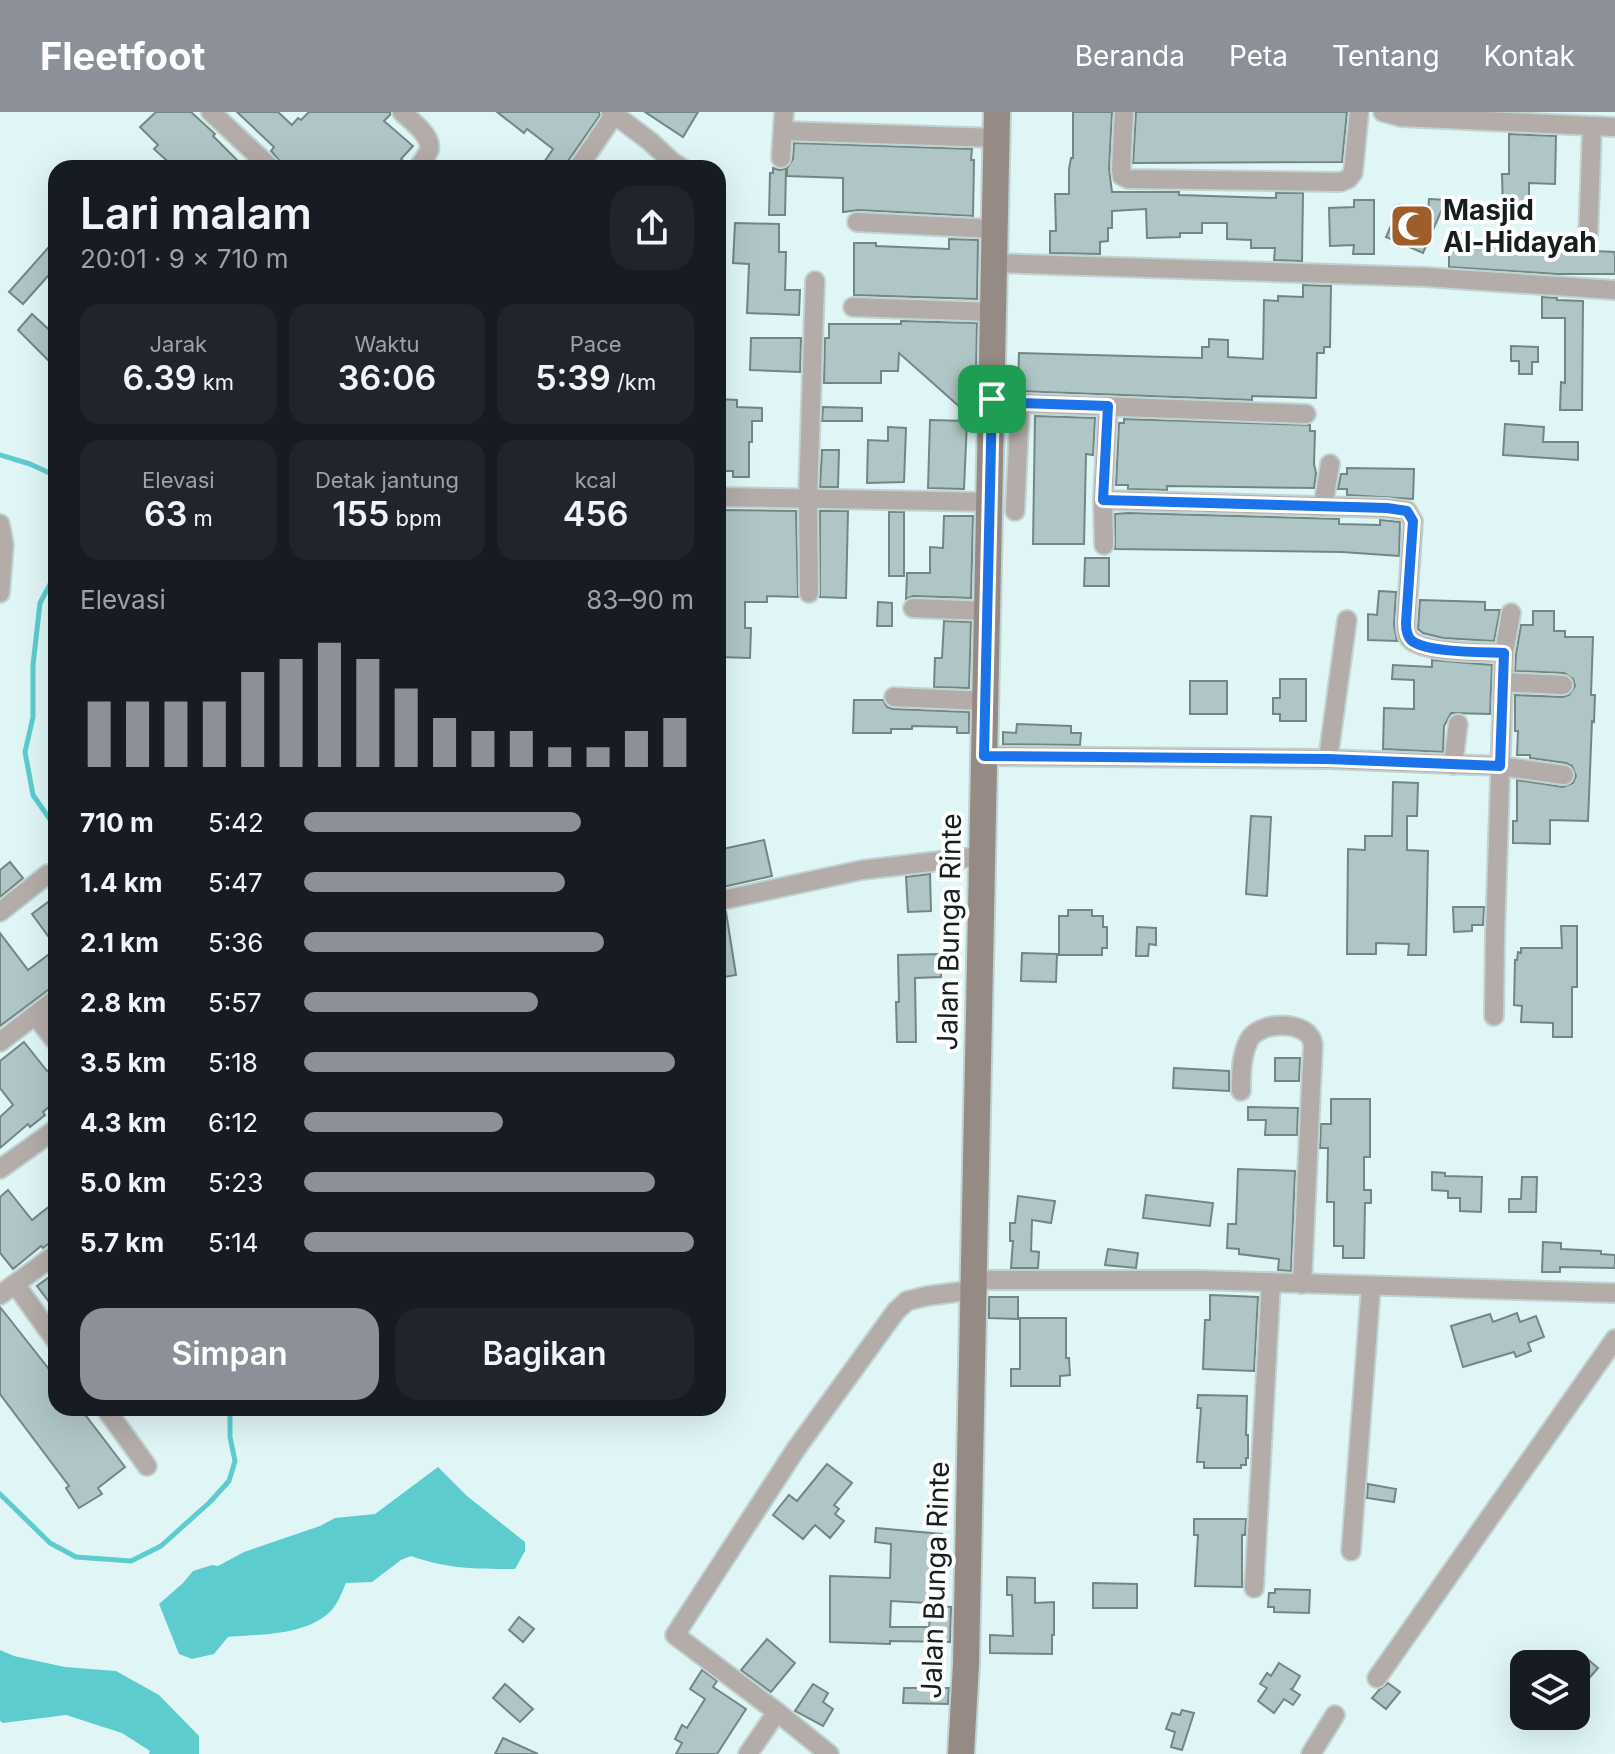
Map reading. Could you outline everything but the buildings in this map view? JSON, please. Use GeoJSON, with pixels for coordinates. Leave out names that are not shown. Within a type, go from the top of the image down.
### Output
{"type":"FeatureCollection","features":[{"type":"Feature","properties":{"kind":"street"},"geometry":{"type":"LineString","coordinates":[[211,112],[262,160]]}},
{"type":"Feature","properties":{"kind":"street"},"geometry":{"type":"LineString","coordinates":[[402,112],[429,142],[430,148],[423,160]]}},
{"type":"Feature","properties":{"kind":"street"},"geometry":{"type":"LineString","coordinates":[[1124,112],[1121,170],[1122,176],[1128,179],[1340,182],[1353,173],[1359,112]]}},
{"type":"Feature","properties":{"kind":"street"},"geometry":{"type":"LineString","coordinates":[[1383,112],[1401,117],[1615,127]]}},
{"type":"Feature","properties":{"kind":"street"},"geometry":{"type":"LineString","coordinates":[[583,160],[613,113],[670,160]]}},
{"type":"Feature","properties":{"kind":"street"},"geometry":{"type":"LineString","coordinates":[[781,158],[784,121],[997,125]]}},
{"type":"Feature","properties":{"kind":"street","name":"Jalan Bunga Rinte"},"geometry":{"type":"LineString","coordinates":[[961,1754],[966,1664],[997,125]]}},
{"type":"Feature","properties":{"kind":"street"},"geometry":{"type":"LineString","coordinates":[[1588,242],[1592,127]]}},
{"type":"Feature","properties":{"kind":"street"},"geometry":{"type":"LineString","coordinates":[[857,222],[995,229]]}},
{"type":"Feature","properties":{"kind":"street"},"geometry":{"type":"LineString","coordinates":[[994,263],[1426,277],[1615,290]]}},
{"type":"Feature","properties":{"kind":"street"},"geometry":{"type":"LineString","coordinates":[[809,593],[808,498],[815,281]]}},
{"type":"Feature","properties":{"kind":"street"},"geometry":{"type":"LineString","coordinates":[[853,307],[993,312]]}},
{"type":"Feature","properties":{"kind":"street"},"geometry":{"type":"LineString","coordinates":[[992,399],[1020,403],[1306,414]]}},
{"type":"Feature","properties":{"kind":"street"},"geometry":{"type":"LineString","coordinates":[[1015,511],[1020,403]]}},
{"type":"Feature","properties":{"kind":"street"},"geometry":{"type":"LineString","coordinates":[[1104,545],[1108,406]]}},
{"type":"Feature","properties":{"kind":"street"},"geometry":{"type":"LineString","coordinates":[[1323,507],[1330,464]]}},
{"type":"Feature","properties":{"kind":"street"},"geometry":{"type":"LineString","coordinates":[[726,497],[989,502]]}},
{"type":"Feature","properties":{"kind":"street"},"geometry":{"type":"LineString","coordinates":[[1103,500],[1407,511],[1413,521],[1406,623],[1410,640],[1425,648],[1504,653]]}},
{"type":"Feature","properties":{"kind":"street"},"geometry":{"type":"LineString","coordinates":[[0,524],[4,545],[0,593]]}},
{"type":"Feature","properties":{"kind":"street"},"geometry":{"type":"LineString","coordinates":[[913,608],[987,611]]}},
{"type":"Feature","properties":{"kind":"street"},"geometry":{"type":"LineString","coordinates":[[1494,1016],[1504,653],[1511,613]]}},
{"type":"Feature","properties":{"kind":"street"},"geometry":{"type":"LineString","coordinates":[[1328,759],[1347,620]]}},
{"type":"Feature","properties":{"kind":"street"},"geometry":{"type":"LineString","coordinates":[[1503,682],[1563,685]]}},
{"type":"Feature","properties":{"kind":"street"},"geometry":{"type":"LineString","coordinates":[[894,697],[985,701]]}},
{"type":"Feature","properties":{"kind":"street"},"geometry":{"type":"LineString","coordinates":[[1453,765],[1458,724]]}},
{"type":"Feature","properties":{"kind":"street"},"geometry":{"type":"LineString","coordinates":[[984,756],[1328,759],[1500,766],[1564,775]]}},
{"type":"Feature","properties":{"kind":"street"},"geometry":{"type":"LineString","coordinates":[[726,899],[862,870],[982,856]]}},
{"type":"Feature","properties":{"kind":"street"},"geometry":{"type":"LineString","coordinates":[[0,912],[48,874]]}},
{"type":"Feature","properties":{"kind":"street"},"geometry":{"type":"LineString","coordinates":[[0,1042],[48,1005]]}},
{"type":"Feature","properties":{"kind":"street"},"geometry":{"type":"LineString","coordinates":[[35,1015],[48,1032]]}},
{"type":"Feature","properties":{"kind":"street"},"geometry":{"type":"LineString","coordinates":[[1241,1091],[1240,1069],[1249,1040],[1255,1032],[1264,1027],[1297,1028],[1311,1038],[1302,1284]]}},
{"type":"Feature","properties":{"kind":"street"},"geometry":{"type":"LineString","coordinates":[[0,1169],[48,1135]]}},
{"type":"Feature","properties":{"kind":"street"},"geometry":{"type":"LineString","coordinates":[[48,1260],[8,1290],[48,1332]]}},
{"type":"Feature","properties":{"kind":"street"},"geometry":{"type":"LineString","coordinates":[[829,1754],[675,1635],[796,1449],[896,1311],[907,1301],[974,1285],[1201,1280],[1615,1293]]}},
{"type":"Feature","properties":{"kind":"street"},"geometry":{"type":"LineString","coordinates":[[1254,1588],[1271,1282]]}},
{"type":"Feature","properties":{"kind":"street"},"geometry":{"type":"LineString","coordinates":[[1351,1551],[1371,1286]]}},
{"type":"Feature","properties":{"kind":"street"},"geometry":{"type":"LineString","coordinates":[[1377,1678],[1615,1339]]}},
{"type":"Feature","properties":{"kind":"street"},"geometry":{"type":"LineString","coordinates":[[111,1416],[147,1466]]}},
{"type":"Feature","properties":{"kind":"street"},"geometry":{"type":"LineString","coordinates":[[748,1754],[777,1712]]}},
{"type":"Feature","properties":{"kind":"street"},"geometry":{"type":"LineString","coordinates":[[1311,1754],[1335,1715]]}},
{"type":"Feature","properties":{"kind":"water"},"geometry":{"type":"Polygon","coordinates":[[[438,1467],[467,1496],[525,1542],[525,1551],[515,1569],[450,1566],[411,1556],[372,1582],[346,1583],[331,1611],[309,1625],[282,1632],[228,1637],[214,1654],[192,1659],[179,1654],[159,1604],[193,1571],[218,1566],[244,1552],[335,1518],[375,1514],[438,1467]]]}},
{"type":"Feature","properties":{"kind":"water"},"geometry":{"type":"Polygon","coordinates":[[[0,1650],[65,1667],[116,1671],[159,1695],[199,1736],[199,1754],[149,1754],[150,1751],[122,1733],[66,1715],[3,1723],[0,1721],[0,1650]]]}},
{"type":"Feature","properties":{"kind":"waterway"},"geometry":{"type":"LineString","coordinates":[[0,455],[48,472]]}},
{"type":"Feature","properties":{"kind":"waterway"},"geometry":{"type":"LineString","coordinates":[[48,588],[40,603],[33,665],[33,717],[25,752],[33,795],[48,817]]}},
{"type":"Feature","properties":{"kind":"waterway"},"geometry":{"type":"LineString","coordinates":[[0,1494],[50,1543],[76,1557],[131,1561],[161,1546],[229,1481],[235,1461],[230,1416]]}},
{"type":"Feature","properties":{"kind":"place","name":"Masjid Al-Hidayah"},"geometry":{"type":"Point","coordinates":[1412,226]}},
{"type":"Feature","properties":{"kind":"route"},"geometry":{"type":"LineString","coordinates":[[992,399],[1108,406],[1103,500],[1407,511],[1413,521],[1406,623],[1410,640],[1425,648],[1504,653],[1500,766],[1328,759],[984,756],[992,399]]}}]}
